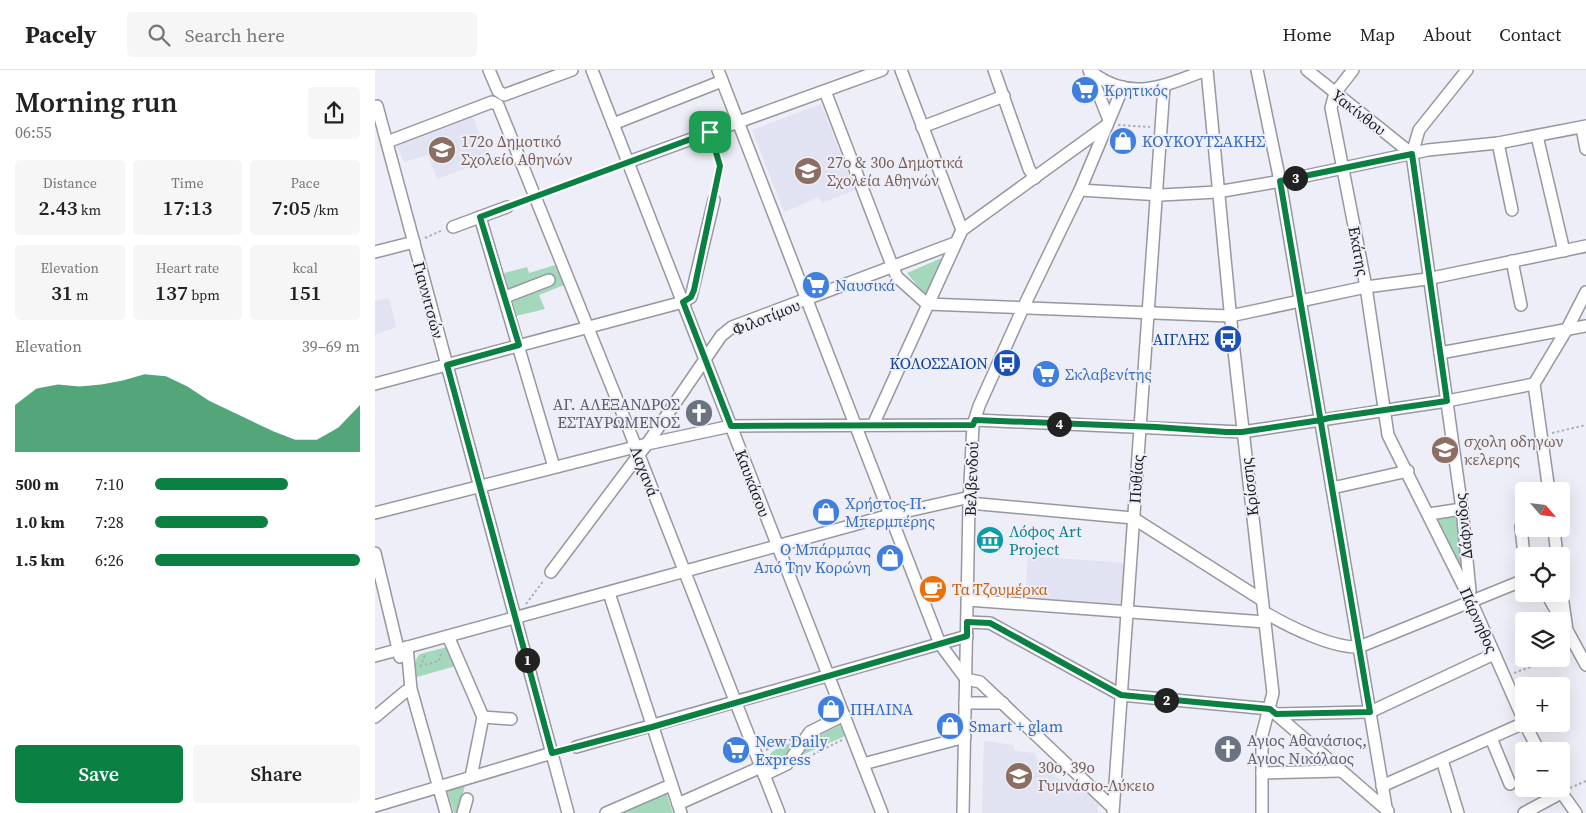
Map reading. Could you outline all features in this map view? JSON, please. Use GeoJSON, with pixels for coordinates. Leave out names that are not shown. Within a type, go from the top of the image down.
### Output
{"type":"FeatureCollection","features":[{"type":"Feature","properties":{"kind":"street","name":"Λαχανά"},"geometry":{"type":"LineString","coordinates":[[489,70],[535,197],[587,327],[640,448],[685,572],[779,813]]}},
{"type":"Feature","properties":{"kind":"street"},"geometry":{"type":"LineString","coordinates":[[387,142],[572,70]]}},
{"type":"Feature","properties":{"kind":"street","name":"Καυκάσου"},"geometry":{"type":"LineString","coordinates":[[592,70],[882,813]]}},
{"type":"Feature","properties":{"kind":"street"},"geometry":{"type":"LineString","coordinates":[[718,70],[940,644],[966,678],[979,682],[1003,703],[1113,811]]}},
{"type":"Feature","properties":{"kind":"street"},"geometry":{"type":"LineString","coordinates":[[628,162],[882,70]]}},
{"type":"Feature","properties":{"kind":"street"},"geometry":{"type":"LineString","coordinates":[[901,70],[962,230]]}},
{"type":"Feature","properties":{"kind":"street"},"geometry":{"type":"LineString","coordinates":[[994,70],[1029,169],[1035,178]]}},
{"type":"Feature","properties":{"kind":"street"},"geometry":{"type":"LineString","coordinates":[[1089,71],[1123,87],[1146,91],[1206,70]]}},
{"type":"Feature","properties":{"kind":"street","name":"Κρίσσης"},"geometry":{"type":"LineString","coordinates":[[1206,70],[1242,432],[1273,692],[1273,712],[1262,735],[1262,813]]}},
{"type":"Feature","properties":{"kind":"street"},"geometry":{"type":"LineString","coordinates":[[1257,70],[1280,181],[1388,812]]}},
{"type":"Feature","properties":{"kind":"street","name":"Υακίνθου"},"geometry":{"type":"LineString","coordinates":[[1307,70],[1412,154]]}},
{"type":"Feature","properties":{"kind":"street"},"geometry":{"type":"LineString","coordinates":[[1335,93],[1353,70]]}},
{"type":"Feature","properties":{"kind":"street"},"geometry":{"type":"LineString","coordinates":[[1412,154],[1419,130],[1467,70]]}},
{"type":"Feature","properties":{"kind":"street"},"geometry":{"type":"LineString","coordinates":[[873,425],[962,230],[1109,122],[1089,71]]}},
{"type":"Feature","properties":{"kind":"street"},"geometry":{"type":"LineString","coordinates":[[613,124],[722,81]]}},
{"type":"Feature","properties":{"kind":"street","name":"Πυθίας"},"geometry":{"type":"LineString","coordinates":[[1113,811],[1164,86]]}},
{"type":"Feature","properties":{"kind":"street","name":"Βελβενδού"},"geometry":{"type":"LineString","coordinates":[[963,813],[969,500],[974,422],[1023,308],[1080,190],[1123,87]]}},
{"type":"Feature","properties":{"kind":"street"},"geometry":{"type":"LineString","coordinates":[[825,91],[893,268],[897,276],[927,304],[1230,316],[1366,287],[1430,278],[1586,246]]}},
{"type":"Feature","properties":{"kind":"street","name":"Εκάτης"},"geometry":{"type":"LineString","coordinates":[[1335,93],[1331,108],[1366,287],[1383,410]]}},
{"type":"Feature","properties":{"kind":"street"},"geometry":{"type":"LineString","coordinates":[[922,127],[1003,96]]}},
{"type":"Feature","properties":{"kind":"street","name":"Γιαννιτσών"},"geometry":{"type":"LineString","coordinates":[[377,106],[568,813]]}},
{"type":"Feature","properties":{"kind":"street"},"geometry":{"type":"LineString","coordinates":[[1080,190],[1156,194],[1217,192],[1412,154],[1498,143],[1584,127],[1586,149]]}},
{"type":"Feature","properties":{"kind":"street"},"geometry":{"type":"LineString","coordinates":[[1537,136],[1565,250]]}},
{"type":"Feature","properties":{"kind":"street"},"geometry":{"type":"LineString","coordinates":[[1498,143],[1512,210]]}},
{"type":"Feature","properties":{"kind":"street","name":"Δάφνιδος"},"geometry":{"type":"LineString","coordinates":[[1412,154],[1447,401],[1471,601]]}},
{"type":"Feature","properties":{"kind":"street"},"geometry":{"type":"LineString","coordinates":[[375,384],[683,302],[691,297],[694,290],[714,200]]}},
{"type":"Feature","properties":{"kind":"street"},"geometry":{"type":"LineString","coordinates":[[453,227],[507,207]]}},
{"type":"Feature","properties":{"kind":"street"},"geometry":{"type":"LineString","coordinates":[[480,217],[554,467]]}},
{"type":"Feature","properties":{"kind":"street"},"geometry":{"type":"LineString","coordinates":[[375,252],[414,242]]}},
{"type":"Feature","properties":{"kind":"street","name":"Φιλοτίμου"},"geometry":{"type":"LineString","coordinates":[[551,572],[705,361],[721,336],[732,327],[807,301],[955,243]]}},
{"type":"Feature","properties":{"kind":"street"},"geometry":{"type":"LineString","coordinates":[[1511,261],[1521,305]]}},
{"type":"Feature","properties":{"kind":"street"},"geometry":{"type":"LineString","coordinates":[[505,297],[549,280]]}},
{"type":"Feature","properties":{"kind":"street"},"geometry":{"type":"LineString","coordinates":[[1548,482],[1543,434],[1534,384],[1567,329],[1586,292]]}},
{"type":"Feature","properties":{"kind":"street"},"geometry":{"type":"LineString","coordinates":[[1440,353],[1586,326]]}},
{"type":"Feature","properties":{"kind":"street"},"geometry":{"type":"LineString","coordinates":[[375,513],[554,467],[731,426],[974,422],[1242,432],[1447,401],[1534,384]]}},
{"type":"Feature","properties":{"kind":"street","name":"Πάρνηθος"},"geometry":{"type":"LineString","coordinates":[[1383,410],[1387,434],[1408,471],[1471,601],[1515,702]]}},
{"type":"Feature","properties":{"kind":"street"},"geometry":{"type":"LineString","coordinates":[[1332,488],[1408,471]]}},
{"type":"Feature","properties":{"kind":"street"},"geometry":{"type":"LineString","coordinates":[[375,656],[890,515],[969,500],[1133,518],[1263,612],[1293,627],[1347,648],[1359,647],[1515,584]]}},
{"type":"Feature","properties":{"kind":"street"},"geometry":{"type":"LineString","coordinates":[[1429,514],[1461,509]]}},
{"type":"Feature","properties":{"kind":"street"},"geometry":{"type":"LineString","coordinates":[[375,554],[403,648],[409,690],[446,813]]}},
{"type":"Feature","properties":{"kind":"street"},"geometry":{"type":"LineString","coordinates":[[609,593],[679,810],[762,771],[787,764],[810,732],[844,715]]}},
{"type":"Feature","properties":{"kind":"street"},"geometry":{"type":"LineString","coordinates":[[968,600],[1127,612],[1263,612]]}},
{"type":"Feature","properties":{"kind":"street"},"geometry":{"type":"LineString","coordinates":[[967,622],[990,623],[1121,695],[1273,712],[1370,712],[1494,654]]}},
{"type":"Feature","properties":{"kind":"street"},"geometry":{"type":"LineString","coordinates":[[448,636],[483,717],[471,777]]}},
{"type":"Feature","properties":{"kind":"street"},"geometry":{"type":"LineString","coordinates":[[576,747],[652,727],[967,636]]}},
{"type":"Feature","properties":{"kind":"street"},"geometry":{"type":"LineString","coordinates":[[1570,636],[1586,665]]}},
{"type":"Feature","properties":{"kind":"street"},"geometry":{"type":"LineString","coordinates":[[375,717],[409,690]]}},
{"type":"Feature","properties":{"kind":"street"},"geometry":{"type":"LineString","coordinates":[[965,703],[1003,703]]}},
{"type":"Feature","properties":{"kind":"street"},"geometry":{"type":"LineString","coordinates":[[1273,712],[1388,812]]}},
{"type":"Feature","properties":{"kind":"street"},"geometry":{"type":"LineString","coordinates":[[483,717],[511,719]]}},
{"type":"Feature","properties":{"kind":"street"},"geometry":{"type":"LineString","coordinates":[[1383,786],[1515,727]]}},
{"type":"Feature","properties":{"kind":"street"},"geometry":{"type":"LineString","coordinates":[[863,764],[965,737]]}},
{"type":"Feature","properties":{"kind":"street"},"geometry":{"type":"LineString","coordinates":[[1491,738],[1510,784]]}},
{"type":"Feature","properties":{"kind":"street"},"geometry":{"type":"LineString","coordinates":[[377,813],[375,808],[552,753]]}},
{"type":"Feature","properties":{"kind":"street"},"geometry":{"type":"LineString","coordinates":[[1442,760],[1458,813]]}},
{"type":"Feature","properties":{"kind":"street"},"geometry":{"type":"LineString","coordinates":[[1262,773],[1340,770]]}},
{"type":"Feature","properties":{"kind":"street"},"geometry":{"type":"LineString","coordinates":[[606,813],[671,785]]}},
{"type":"Feature","properties":{"kind":"street"},"geometry":{"type":"LineString","coordinates":[[1524,813],[1550,797]]}},
{"type":"Feature","properties":{"kind":"street"},"geometry":{"type":"LineString","coordinates":[[1564,797],[1575,813]]}},
{"type":"Feature","properties":{"kind":"street"},"geometry":{"type":"LineString","coordinates":[[463,813],[467,799]]}},
{"type":"Feature","properties":{"kind":"path"},"geometry":{"type":"LineString","coordinates":[[1109,122],[1160,127]]}},
{"type":"Feature","properties":{"kind":"path"},"geometry":{"type":"LineString","coordinates":[[710,132],[720,166],[714,200]]}},
{"type":"Feature","properties":{"kind":"path"},"geometry":{"type":"LineString","coordinates":[[535,197],[628,162]]}},
{"type":"Feature","properties":{"kind":"path"},"geometry":{"type":"LineString","coordinates":[[414,242],[453,227]]}},
{"type":"Feature","properties":{"kind":"path"},"geometry":{"type":"LineString","coordinates":[[1543,434],[1586,425]]}},
{"type":"Feature","properties":{"kind":"path"},"geometry":{"type":"LineString","coordinates":[[515,618],[551,572]]}},
{"type":"Feature","properties":{"kind":"path"},"geometry":{"type":"LineString","coordinates":[[420,666],[439,660]]}},
{"type":"Feature","properties":{"kind":"path"},"geometry":{"type":"LineString","coordinates":[[1504,677],[1531,667]]}},
{"type":"Feature","properties":{"kind":"path"},"geometry":{"type":"LineString","coordinates":[[787,764],[805,759],[852,736]]}},
{"type":"Feature","properties":{"kind":"path"},"geometry":{"type":"LineString","coordinates":[[756,754],[792,739]]}},
{"type":"Feature","properties":{"kind":"path"},"geometry":{"type":"LineString","coordinates":[[1570,787],[1586,781]]}},
{"type":"Feature","properties":{"kind":"shaded area","name":"27ο & 30ο Δημοτικά Σχολεία Αθηνών"},"geometry":{"type":"Polygon","coordinates":[[[821,104],[855,190],[822,203],[819,197],[784,212],[752,130],[821,104]]]}},
{"type":"Feature","properties":{"kind":"shaded area","name":"172ο Δημοτικό Σχολείο Αθηνών"},"geometry":{"type":"Polygon","coordinates":[[[472,115],[488,156],[471,162],[472,166],[437,179],[428,155],[404,162],[397,146],[472,115]]]}},
{"type":"Feature","properties":{"kind":"shaded area"},"geometry":{"type":"Polygon","coordinates":[[[389,298],[396,327],[375,335],[375,301],[389,298]]]}},
{"type":"Feature","properties":{"kind":"shaded area"},"geometry":{"type":"Polygon","coordinates":[[[1028,556],[1126,563],[1123,604],[1025,598],[1028,556]]]}},
{"type":"Feature","properties":{"kind":"shaded area","name":"30ο, 39ο Γυμνάσιο-Λύκειο"},"geometry":{"type":"Polygon","coordinates":[[[984,741],[1013,745],[1015,751],[1034,753],[1041,766],[1070,786],[1084,790],[1098,802],[1098,813],[982,813],[984,741]]]}},
{"type":"Feature","properties":{"kind":"green space"},"geometry":{"type":"Polygon","coordinates":[[[944,257],[925,295],[907,273],[944,257]]]}},
{"type":"Feature","properties":{"kind":"green space"},"geometry":{"type":"Polygon","coordinates":[[[555,265],[564,285],[539,295],[545,309],[516,316],[504,273],[527,267],[529,273],[555,265]]]}},
{"type":"Feature","properties":{"kind":"green space"},"geometry":{"type":"Polygon","coordinates":[[[1458,512],[1464,565],[1456,564],[1435,515],[1458,512]]]}},
{"type":"Feature","properties":{"kind":"green space"},"geometry":{"type":"Polygon","coordinates":[[[447,647],[456,666],[417,677],[415,662],[420,654],[447,647]]]}},
{"type":"Feature","properties":{"kind":"green space"},"geometry":{"type":"Polygon","coordinates":[[[840,725],[845,736],[802,755],[810,740],[840,725]]]}},
{"type":"Feature","properties":{"kind":"green space"},"geometry":{"type":"Polygon","coordinates":[[[798,741],[787,756],[767,766],[773,751],[798,741]]]}},
{"type":"Feature","properties":{"kind":"green space"},"geometry":{"type":"Polygon","coordinates":[[[465,784],[459,813],[454,813],[447,790],[465,784]]]}},
{"type":"Feature","properties":{"kind":"green space"},"geometry":{"type":"Polygon","coordinates":[[[666,792],[673,813],[619,813],[666,792]]]}},
{"type":"Feature","properties":{"kind":"place","name":"Κρητικός"},"geometry":{"type":"Point","coordinates":[1085,90]}},
{"type":"Feature","properties":{"kind":"place","name":"ΚΟΥΚΟΥΤΣΑΚΗΣ"},"geometry":{"type":"Point","coordinates":[1123,141]}},
{"type":"Feature","properties":{"kind":"place","name":"172ο Δημοτικό Σχολείο Αθηνών"},"geometry":{"type":"Point","coordinates":[442,150]}},
{"type":"Feature","properties":{"kind":"place","name":"27ο & 30ο Δημοτικά Σχολεία Αθηνών"},"geometry":{"type":"Point","coordinates":[808,171]}},
{"type":"Feature","properties":{"kind":"place","name":"Ναυσικά"},"geometry":{"type":"Point","coordinates":[816,285]}},
{"type":"Feature","properties":{"kind":"place","name":"ΑΙΓΛΗΣ"},"geometry":{"type":"Point","coordinates":[1228,339]}},
{"type":"Feature","properties":{"kind":"place","name":"ΚΟΛΟΣΣΑΙΟΝ"},"geometry":{"type":"Point","coordinates":[1007,363]}},
{"type":"Feature","properties":{"kind":"place","name":"Σκλαβενίτης"},"geometry":{"type":"Point","coordinates":[1046,374]}},
{"type":"Feature","properties":{"kind":"place","name":"ΑΓ. ΑΛΕΞΑΝΔΡΟΣ ΕΣΤΑΥΡΩΜΕΝΟΣ"},"geometry":{"type":"Point","coordinates":[699,413]}},
{"type":"Feature","properties":{"kind":"place","name":"σχολη οδηγων κελερης"},"geometry":{"type":"Point","coordinates":[1445,450]}},
{"type":"Feature","properties":{"kind":"place","name":"Χρήστος Π. Μπερμπέρης"},"geometry":{"type":"Point","coordinates":[826,512]}},
{"type":"Feature","properties":{"kind":"place","name":"Λόφος Art Project"},"geometry":{"type":"Point","coordinates":[990,540]}},
{"type":"Feature","properties":{"kind":"place","name":"Ο Μπάρμπας Από Την Κορώνη"},"geometry":{"type":"Point","coordinates":[890,558]}},
{"type":"Feature","properties":{"kind":"place","name":"Τα Τζουμέρκα"},"geometry":{"type":"Point","coordinates":[933,589]}},
{"type":"Feature","properties":{"kind":"place","name":"ΠΗΛΙΝΑ"},"geometry":{"type":"Point","coordinates":[831,709]}},
{"type":"Feature","properties":{"kind":"place","name":"Smart + glam"},"geometry":{"type":"Point","coordinates":[950,726]}},
{"type":"Feature","properties":{"kind":"place","name":"Αγιος Αθανάσιος, Αγιος Νικόλαος"},"geometry":{"type":"Point","coordinates":[1228,749]}},
{"type":"Feature","properties":{"kind":"place","name":"New Daily Express"},"geometry":{"type":"Point","coordinates":[736,750]}},
{"type":"Feature","properties":{"kind":"place","name":"30ο, 39ο Γυμνάσιο-Λύκειο"},"geometry":{"type":"Point","coordinates":[1019,776]}},
{"type":"Feature","properties":{"kind":"route"},"geometry":{"type":"LineString","coordinates":[[710,132],[480,217],[519,345],[447,365],[552,753],[652,727],[967,636],[967,622],[990,623],[1121,695],[1270,709],[1276,714],[1370,712],[1321,420],[1310,361],[1280,181],[1412,154],[1447,401],[1329,418],[1321,420],[1242,432],[975,420],[973,425],[731,426],[683,302],[691,297],[694,290],[720,166],[710,132]]}}]}
